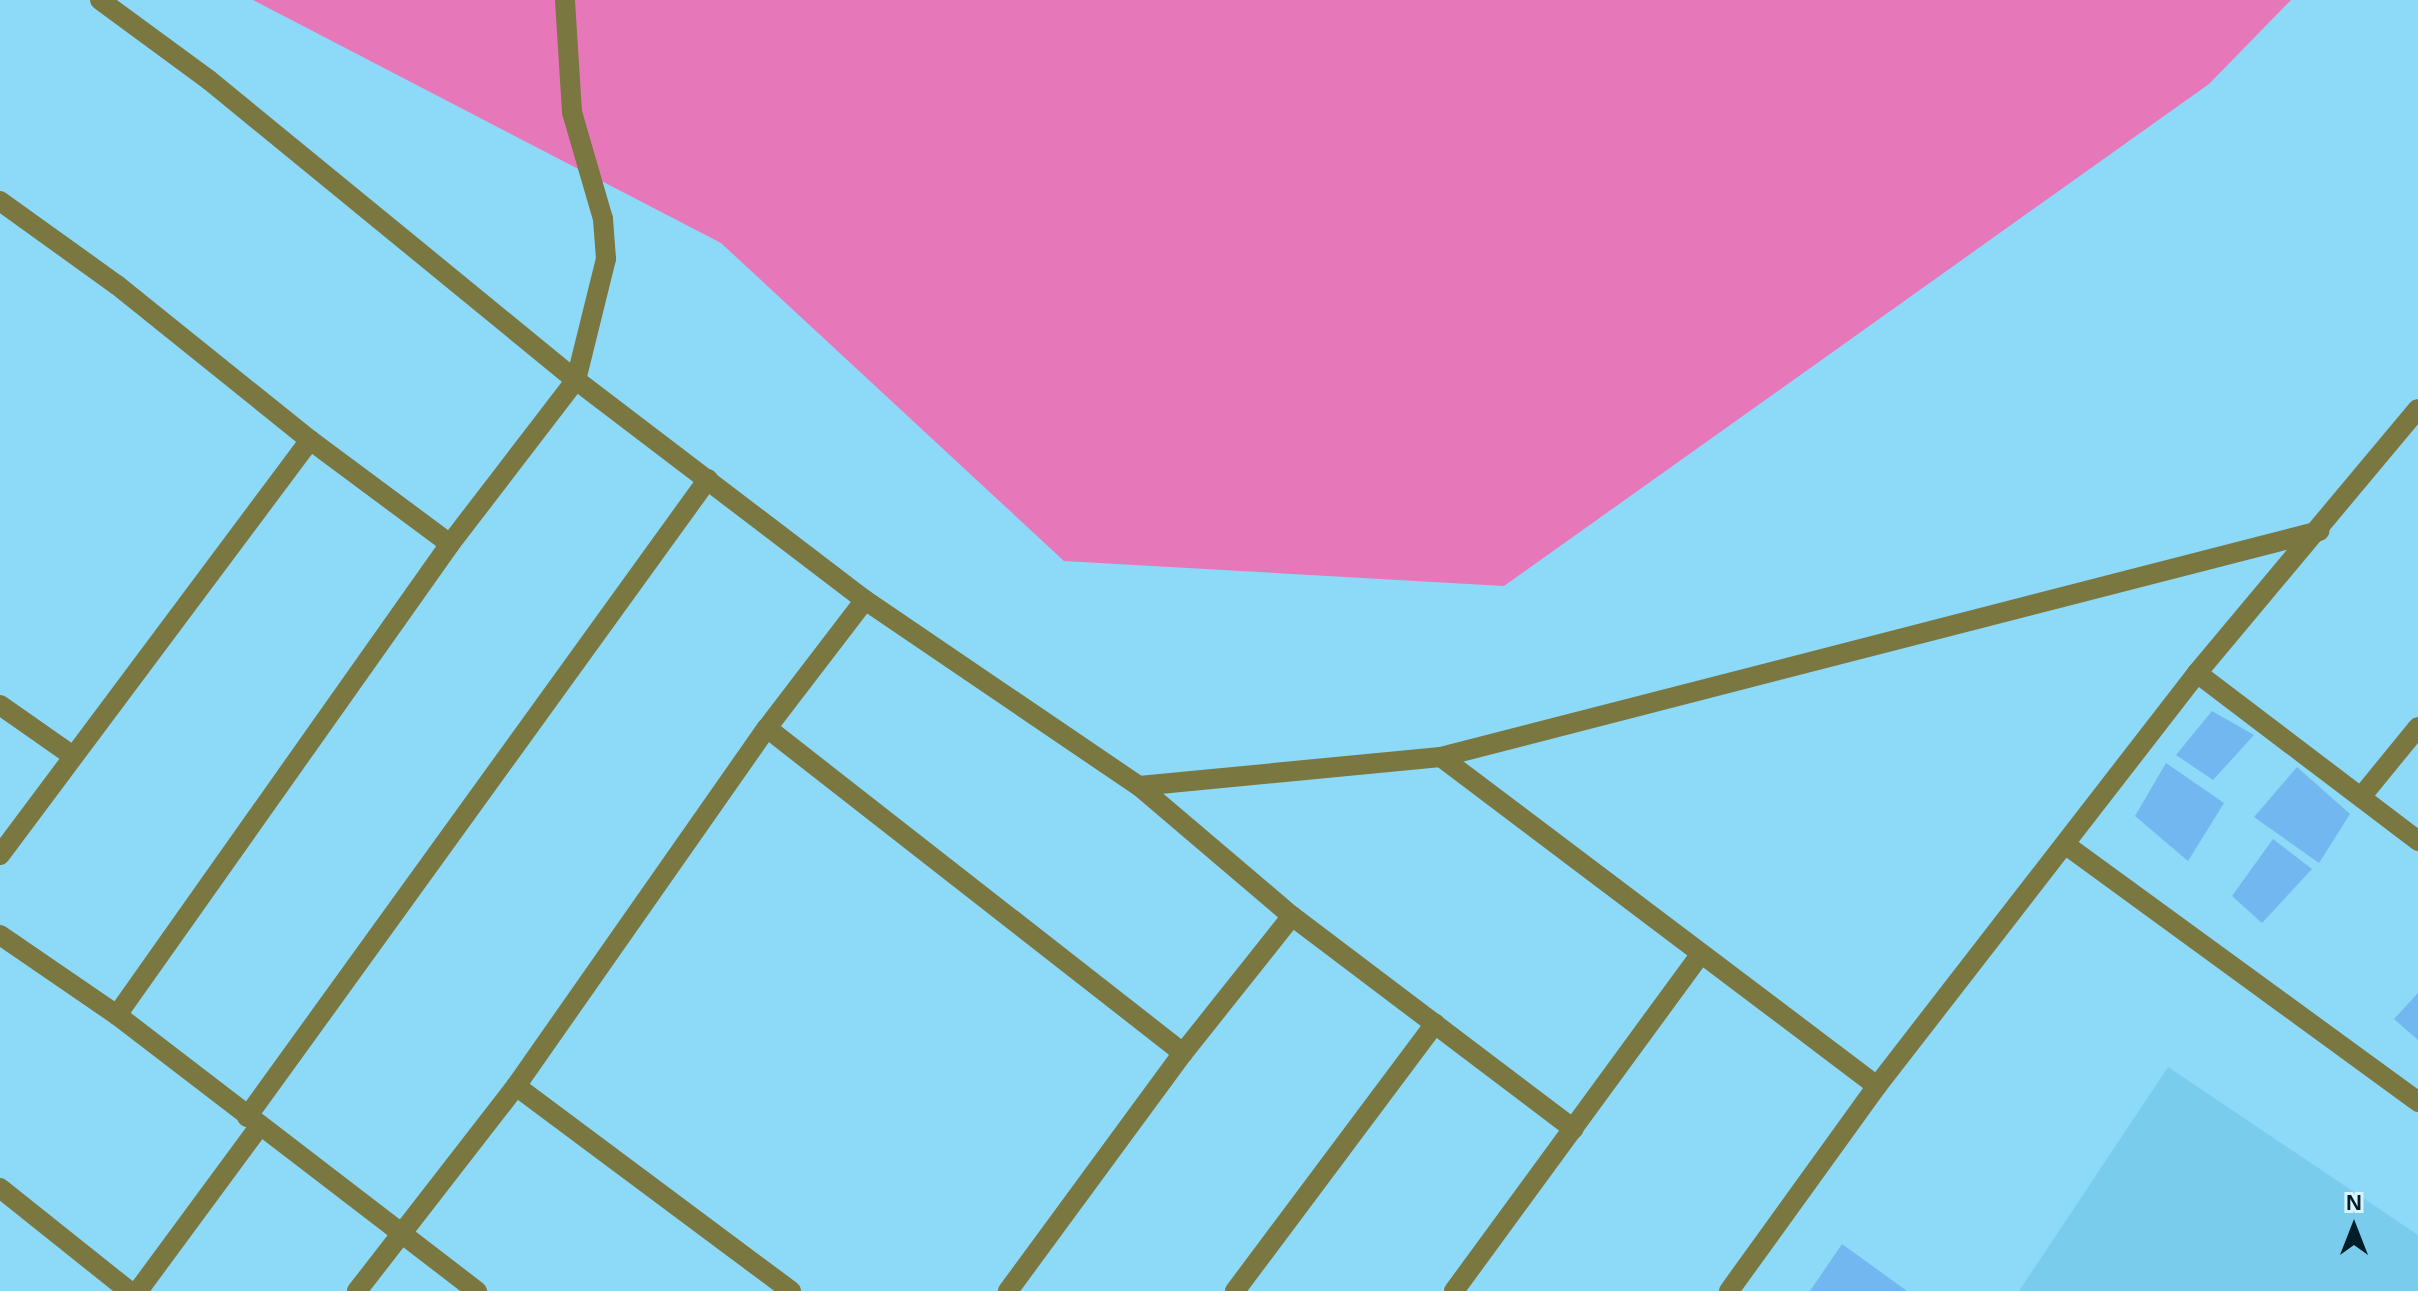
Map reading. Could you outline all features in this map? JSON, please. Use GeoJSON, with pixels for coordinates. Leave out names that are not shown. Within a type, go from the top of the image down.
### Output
{"type":"FeatureCollection","features":[{"type":"Feature","properties":{"kind":"street"},"geometry":{"type":"LineString","coordinates":[[100,0],[209,80],[576,380],[865,600],[1139,786],[1292,916],[1574,1129]]}},
{"type":"Feature","properties":{"kind":"street"},"geometry":{"type":"LineString","coordinates":[[117,1015],[450,544],[576,380],[606,259],[603,219],[572,112],[565,0]]}},
{"type":"Feature","properties":{"kind":"street"},"geometry":{"type":"LineString","coordinates":[[0,201],[117,285],[310,440],[450,544]]}},
{"type":"Feature","properties":{"kind":"street"},"geometry":{"type":"LineString","coordinates":[[1729,1291],[1877,1086],[2197,673],[2418,409]]}},
{"type":"Feature","properties":{"kind":"street"},"geometry":{"type":"LineString","coordinates":[[0,855],[70,754],[310,440]]}},
{"type":"Feature","properties":{"kind":"street"},"geometry":{"type":"LineString","coordinates":[[138,1291],[253,1122],[708,479]]}},
{"type":"Feature","properties":{"kind":"street"},"geometry":{"type":"LineString","coordinates":[[1139,786],[1441,757],[2319,531]]}},
{"type":"Feature","properties":{"kind":"street"},"geometry":{"type":"LineString","coordinates":[[357,1291],[516,1086],[767,728],[865,600]]}},
{"type":"Feature","properties":{"kind":"street"},"geometry":{"type":"LineString","coordinates":[[2197,673],[2418,841]]}},
{"type":"Feature","properties":{"kind":"street"},"geometry":{"type":"LineString","coordinates":[[0,705],[70,754]]}},
{"type":"Feature","properties":{"kind":"street"},"geometry":{"type":"LineString","coordinates":[[2361,797],[2418,727]]}},
{"type":"Feature","properties":{"kind":"street"},"geometry":{"type":"LineString","coordinates":[[767,728],[1183,1053]]}},
{"type":"Feature","properties":{"kind":"street"},"geometry":{"type":"LineString","coordinates":[[1441,757],[1877,1086]]}},
{"type":"Feature","properties":{"kind":"street"},"geometry":{"type":"LineString","coordinates":[[2066,845],[2418,1102]]}},
{"type":"Feature","properties":{"kind":"street"},"geometry":{"type":"LineString","coordinates":[[1008,1291],[1183,1053],[1292,916]]}},
{"type":"Feature","properties":{"kind":"street"},"geometry":{"type":"LineString","coordinates":[[0,935],[117,1015],[400,1235],[477,1291]]}},
{"type":"Feature","properties":{"kind":"street"},"geometry":{"type":"LineString","coordinates":[[1454,1291],[1700,955]]}},
{"type":"Feature","properties":{"kind":"street"},"geometry":{"type":"LineString","coordinates":[[1235,1291],[1435,1024]]}},
{"type":"Feature","properties":{"kind":"street"},"geometry":{"type":"LineString","coordinates":[[516,1086],[791,1291]]}},
{"type":"Feature","properties":{"kind":"street"},"geometry":{"type":"LineString","coordinates":[[0,1188],[129,1291]]}},
{"type":"Feature","properties":{"kind":"shaded area"},"geometry":{"type":"Polygon","coordinates":[[[253,0],[2291,0],[2209,84],[1504,586],[1064,561],[721,243],[253,0]]]}},
{"type":"Feature","properties":{"kind":"shaded area"},"geometry":{"type":"Polygon","coordinates":[[[2168,1067],[2418,1235],[2418,1291],[2019,1291],[2168,1067]]]}},
{"type":"Feature","properties":{"kind":"building"},"geometry":{"type":"Polygon","coordinates":[[[2212,711],[2254,735],[2213,780],[2176,755],[2212,711]]]}},
{"type":"Feature","properties":{"kind":"building"},"geometry":{"type":"Polygon","coordinates":[[[2166,763],[2224,803],[2188,861],[2135,816],[2166,763]]]}},
{"type":"Feature","properties":{"kind":"building"},"geometry":{"type":"Polygon","coordinates":[[[2297,767],[2350,814],[2319,863],[2254,817],[2297,767]]]}},
{"type":"Feature","properties":{"kind":"building"},"geometry":{"type":"Polygon","coordinates":[[[2273,839],[2312,869],[2262,923],[2232,896],[2273,839]]]}},
{"type":"Feature","properties":{"kind":"building"},"geometry":{"type":"Polygon","coordinates":[[[2418,993],[2418,1040],[2394,1019],[2418,993]]]}},
{"type":"Feature","properties":{"kind":"building"},"geometry":{"type":"Polygon","coordinates":[[[1842,1244],[1907,1291],[1810,1291],[1842,1244]]]}}]}
